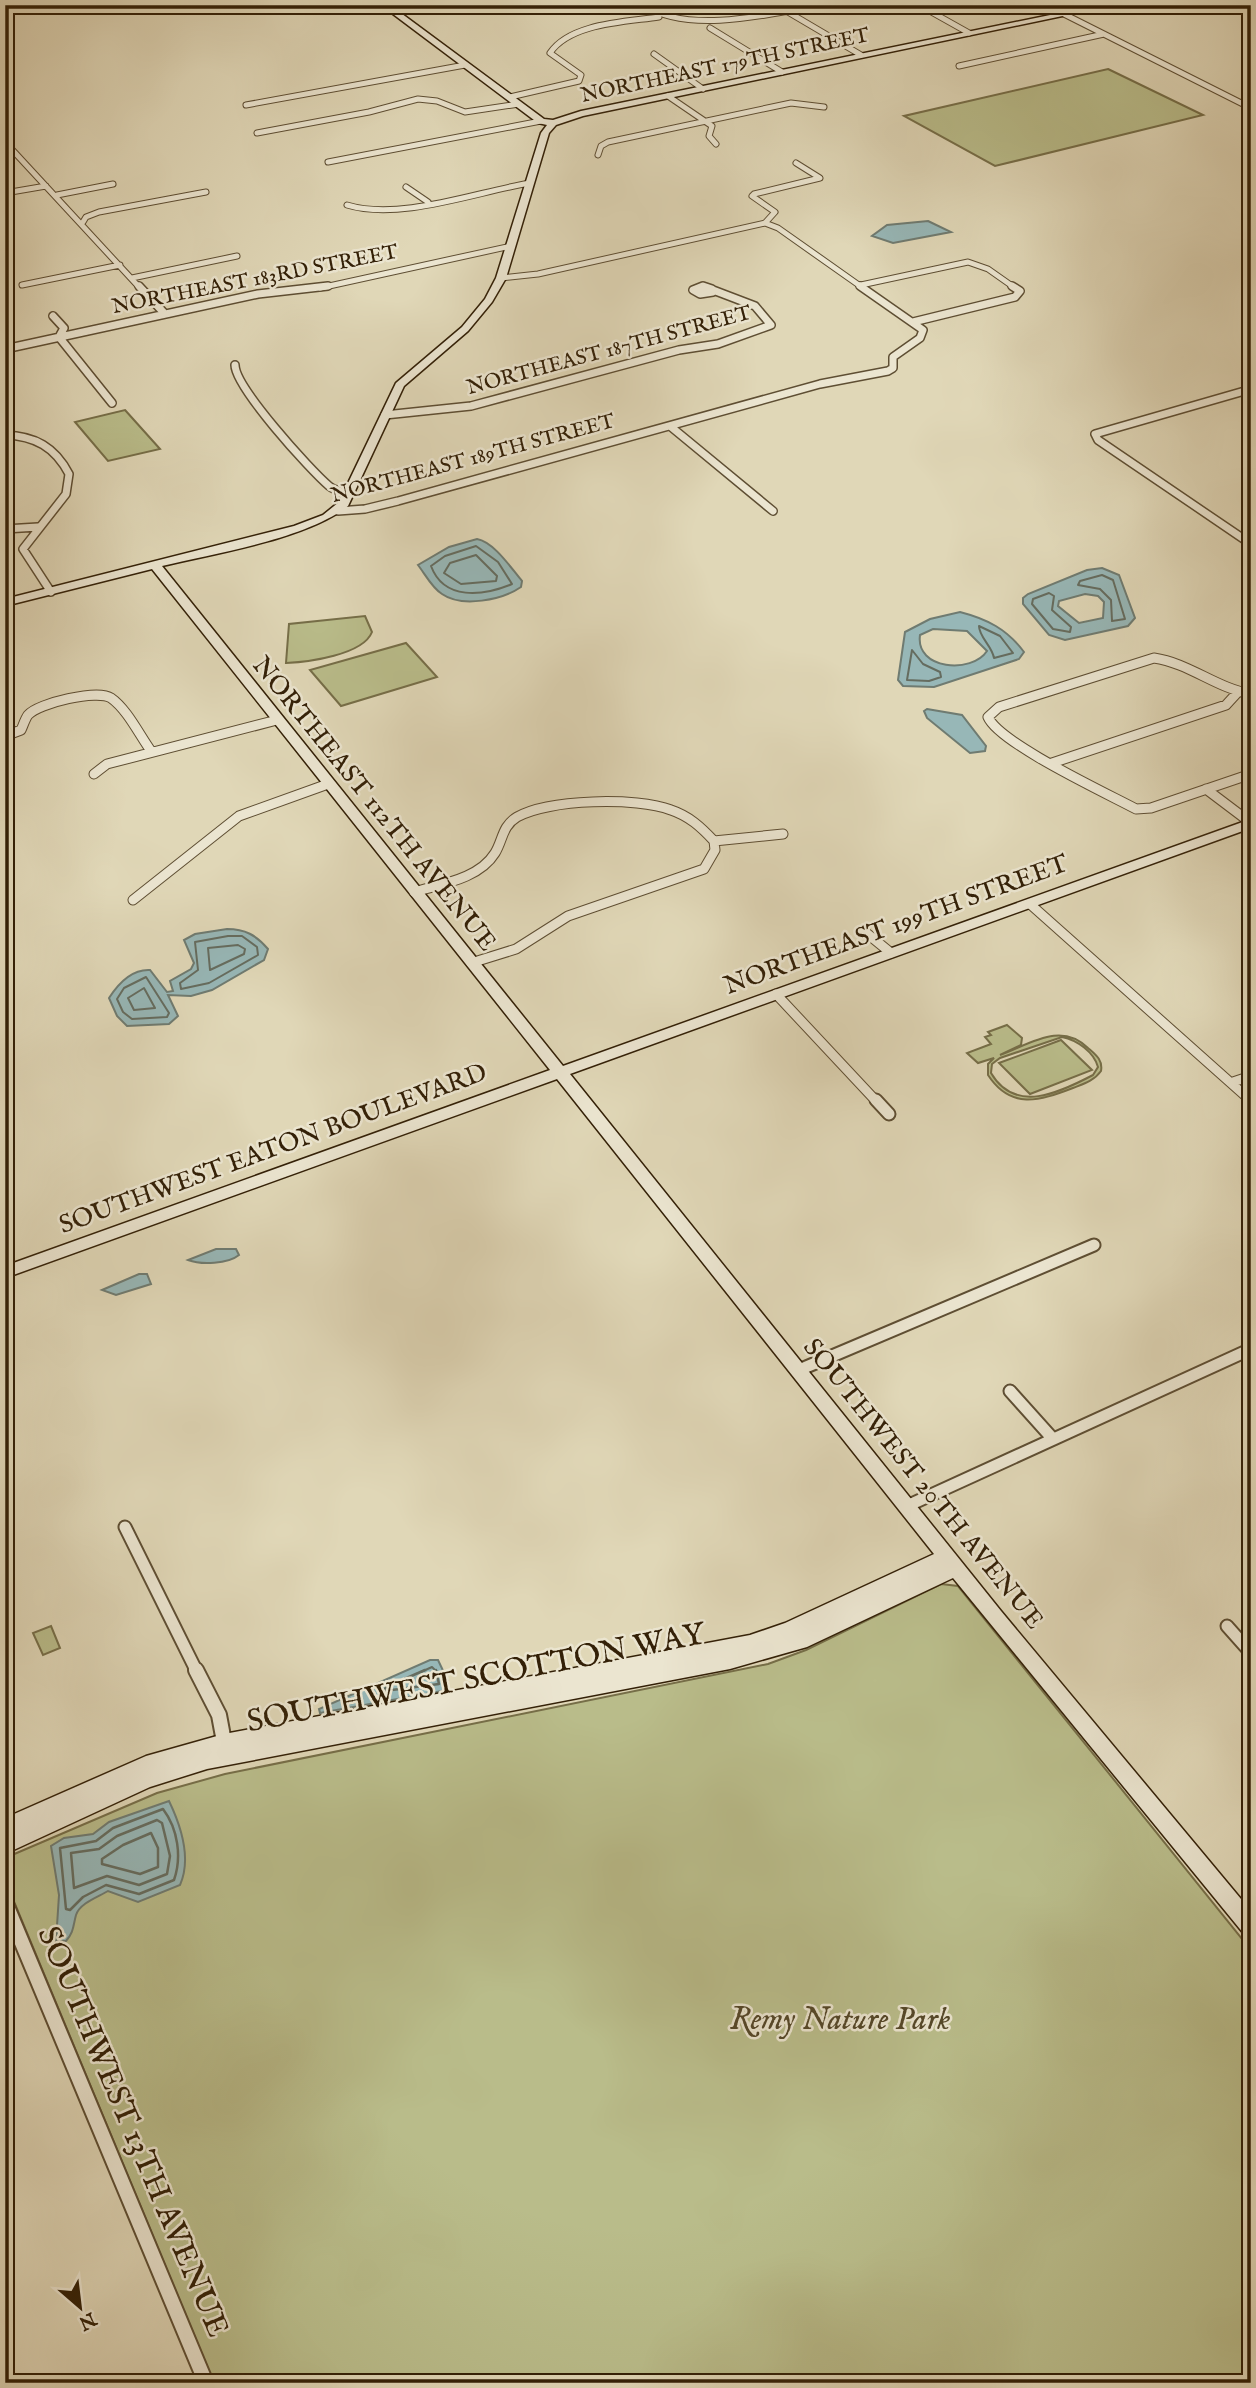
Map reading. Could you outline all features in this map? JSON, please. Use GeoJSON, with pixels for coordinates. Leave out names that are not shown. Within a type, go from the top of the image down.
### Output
{"type":"FeatureCollection","features":[{"type":"Feature","properties":{"kind":"main road","name":"SOUTHWEST EATON BOULEVARD"},"geometry":{"type":"LineString","coordinates":[[5,1272],[557,1072]]}},
{"type":"Feature","properties":{"kind":"street"},"geometry":{"type":"LineString","coordinates":[[385,5],[541,121]]}},
{"type":"Feature","properties":{"kind":"street"},"geometry":{"type":"LineString","coordinates":[[644,5],[659,17]]}},
{"type":"Feature","properties":{"kind":"street"},"geometry":{"type":"LineString","coordinates":[[510,97],[579,82],[581,75],[551,53],[553,46],[573,34],[659,17],[704,22],[788,12],[821,5]]}},
{"type":"Feature","properties":{"kind":"street"},"geometry":{"type":"LineString","coordinates":[[919,5],[969,33]]}},
{"type":"Feature","properties":{"kind":"street"},"geometry":{"type":"LineString","coordinates":[[1047,5],[1251,108]]}},
{"type":"Feature","properties":{"kind":"street","name":"NORTHEAST 179TH STREET"},"geometry":{"type":"LineString","coordinates":[[553,123],[861,55],[1111,5]]}},
{"type":"Feature","properties":{"kind":"street"},"geometry":{"type":"LineString","coordinates":[[788,12],[861,55]]}},
{"type":"Feature","properties":{"kind":"street"},"geometry":{"type":"LineString","coordinates":[[710,28],[782,72]]}},
{"type":"Feature","properties":{"kind":"street"},"geometry":{"type":"LineString","coordinates":[[959,66],[1104,34]]}},
{"type":"Feature","properties":{"kind":"street"},"geometry":{"type":"LineString","coordinates":[[654,54],[703,89]]}},
{"type":"Feature","properties":{"kind":"street"},"geometry":{"type":"LineString","coordinates":[[246,105],[465,65]]}},
{"type":"Feature","properties":{"kind":"street"},"geometry":{"type":"LineString","coordinates":[[668,96],[712,126],[709,136],[716,144]]}},
{"type":"Feature","properties":{"kind":"street"},"geometry":{"type":"LineString","coordinates":[[257,133],[369,113],[418,99],[438,101],[466,112],[519,104]]}},
{"type":"Feature","properties":{"kind":"street"},"geometry":{"type":"LineString","coordinates":[[598,155],[604,143],[795,102],[824,107]]}},
{"type":"Feature","properties":{"kind":"street"},"geometry":{"type":"LineString","coordinates":[[328,162],[384,149],[409,147],[541,121],[553,123]]}},
{"type":"Feature","properties":{"kind":"street"},"geometry":{"type":"LineString","coordinates":[[338,511],[350,494],[400,385],[474,319],[501,278],[546,129],[553,123]]}},
{"type":"Feature","properties":{"kind":"street"},"geometry":{"type":"LineString","coordinates":[[5,142],[83,222],[165,314]]}},
{"type":"Feature","properties":{"kind":"street"},"geometry":{"type":"LineString","coordinates":[[765,223],[775,212],[752,196],[754,194],[820,178],[796,163]]}},
{"type":"Feature","properties":{"kind":"street"},"geometry":{"type":"LineString","coordinates":[[347,205],[358,210],[376,211],[530,183]]}},
{"type":"Feature","properties":{"kind":"street"},"geometry":{"type":"LineString","coordinates":[[57,195],[113,184]]}},
{"type":"Feature","properties":{"kind":"street"},"geometry":{"type":"LineString","coordinates":[[5,192],[46,186]]}},
{"type":"Feature","properties":{"kind":"street"},"geometry":{"type":"LineString","coordinates":[[406,187],[428,202]]}},
{"type":"Feature","properties":{"kind":"street"},"geometry":{"type":"LineString","coordinates":[[83,222],[86,217],[99,212],[206,192]]}},
{"type":"Feature","properties":{"kind":"street"},"geometry":{"type":"LineString","coordinates":[[501,278],[538,274],[765,223],[778,228],[916,323],[1015,297],[1020,291],[976,264],[951,264],[861,285]]}},
{"type":"Feature","properties":{"kind":"street","name":"NORTHEAST 183RD STREET"},"geometry":{"type":"LineString","coordinates":[[5,349],[258,294],[313,289],[511,246]]}},
{"type":"Feature","properties":{"kind":"street"},"geometry":{"type":"LineString","coordinates":[[132,278],[237,256]]}},
{"type":"Feature","properties":{"kind":"street"},"geometry":{"type":"LineString","coordinates":[[22,285],[121,265]]}},
{"type":"Feature","properties":{"kind":"street","name":"NORTHEAST 187TH STREET"},"geometry":{"type":"LineString","coordinates":[[385,415],[471,406],[679,350],[718,344],[771,325],[769,320],[747,302],[713,290]]}},
{"type":"Feature","properties":{"kind":"street"},"geometry":{"type":"LineString","coordinates":[[53,316],[64,328],[59,337],[112,403]]}},
{"type":"Feature","properties":{"kind":"street","name":"NORTHEAST 189TH STREET"},"geometry":{"type":"LineString","coordinates":[[5,603],[306,526],[338,511],[365,509],[398,501],[820,384],[888,371],[893,368],[893,357],[896,353],[920,338],[923,330],[916,323]]}},
{"type":"Feature","properties":{"kind":"street"},"geometry":{"type":"LineString","coordinates":[[235,365],[235,373],[254,403],[331,488],[350,494]]}},
{"type":"Feature","properties":{"kind":"street"},"geometry":{"type":"LineString","coordinates":[[1248,390],[1095,434],[1098,440],[1251,544]]}},
{"type":"Feature","properties":{"kind":"street"},"geometry":{"type":"LineString","coordinates":[[670,426],[772,511]]}},
{"type":"Feature","properties":{"kind":"street"},"geometry":{"type":"LineString","coordinates":[[5,435],[25,435],[42,440],[69,474],[66,494],[23,549],[51,592]]}},
{"type":"Feature","properties":{"kind":"street"},"geometry":{"type":"LineString","coordinates":[[5,529],[38,527]]}},
{"type":"Feature","properties":{"kind":"street","name":"NORTHEAST 112TH AVENUE"},"geometry":{"type":"LineString","coordinates":[[155,565],[557,1072]]}},
{"type":"Feature","properties":{"kind":"street"},"geometry":{"type":"LineString","coordinates":[[1251,694],[1237,692],[1174,662],[1154,658],[999,707],[988,716],[996,729],[1126,806],[1141,809],[1251,774]]}},
{"type":"Feature","properties":{"kind":"street"},"geometry":{"type":"LineString","coordinates":[[1052,763],[1226,705],[1237,692]]}},
{"type":"Feature","properties":{"kind":"street"},"geometry":{"type":"LineString","coordinates":[[5,736],[23,728],[29,714],[39,708],[85,695],[102,694],[113,699],[151,751]]}},
{"type":"Feature","properties":{"kind":"street"},"geometry":{"type":"LineString","coordinates":[[94,774],[107,764],[151,751],[277,720]]}},
{"type":"Feature","properties":{"kind":"street"},"geometry":{"type":"LineString","coordinates":[[133,900],[239,816],[328,784]]}},
{"type":"Feature","properties":{"kind":"street"},"geometry":{"type":"LineString","coordinates":[[1206,789],[1251,823]]}},
{"type":"Feature","properties":{"kind":"street"},"geometry":{"type":"LineString","coordinates":[[414,892],[478,870],[498,849],[503,829],[521,815],[551,808],[629,801],[648,802],[678,813],[707,832],[713,841],[715,850],[704,869],[568,916],[516,949],[471,963]]}},
{"type":"Feature","properties":{"kind":"street","name":"NORTHEAST 199TH STREET"},"geometry":{"type":"LineString","coordinates":[[557,1072],[1251,823]]}},
{"type":"Feature","properties":{"kind":"street"},"geometry":{"type":"LineString","coordinates":[[713,841],[783,835]]}},
{"type":"Feature","properties":{"kind":"street"},"geometry":{"type":"LineString","coordinates":[[1030,904],[1233,1082],[1250,1100]]}},
{"type":"Feature","properties":{"kind":"street"},"geometry":{"type":"LineString","coordinates":[[864,931],[891,953]]}},
{"type":"Feature","properties":{"kind":"street"},"geometry":{"type":"LineString","coordinates":[[776,994],[890,1114]]}},
{"type":"Feature","properties":{"kind":"street","name":"SOUTHWEST 20TH AVENUE"},"geometry":{"type":"LineString","coordinates":[[557,1072],[951,1562],[1251,1927]]}},
{"type":"Feature","properties":{"kind":"street"},"geometry":{"type":"LineString","coordinates":[[1233,1082],[1251,1076]]}},
{"type":"Feature","properties":{"kind":"street"},"geometry":{"type":"LineString","coordinates":[[799,1370],[1094,1245]]}},
{"type":"Feature","properties":{"kind":"street"},"geometry":{"type":"LineString","coordinates":[[907,1506],[1251,1349]]}},
{"type":"Feature","properties":{"kind":"street"},"geometry":{"type":"LineString","coordinates":[[1010,1391],[1053,1439]]}},
{"type":"Feature","properties":{"kind":"street"},"geometry":{"type":"LineString","coordinates":[[125,1527],[219,1715],[225,1749]]}},
{"type":"Feature","properties":{"kind":"street","name":"SOUTHWEST SCOTTON WAY"},"geometry":{"type":"LineString","coordinates":[[5,1827],[153,1762],[671,1665],[781,1648],[951,1562]]}},
{"type":"Feature","properties":{"kind":"street"},"geometry":{"type":"LineString","coordinates":[[1227,1626],[1251,1653]]}},
{"type":"Feature","properties":{"kind":"street","name":"SOUTHWEST SCOTTON WAY"},"geometry":{"type":"LineString","coordinates":[[5,1844],[145,1780],[225,1749]]}},
{"type":"Feature","properties":{"kind":"street","name":"SOUTHWEST 13TH AVENUE"},"geometry":{"type":"LineString","coordinates":[[5,1902],[206,2383]]}},
{"type":"Feature","properties":{"kind":"green space"},"geometry":{"type":"Polygon","coordinates":[[[1108,69],[1203,115],[995,166],[904,116],[1108,69]]]}},
{"type":"Feature","properties":{"kind":"green space"},"geometry":{"type":"Polygon","coordinates":[[[125,410],[160,449],[108,461],[75,422],[125,410]]]}},
{"type":"Feature","properties":{"kind":"green space"},"geometry":{"type":"Polygon","coordinates":[[[365,616],[372,632],[367,640],[358,646],[334,656],[286,663],[289,624],[365,616]]]}},
{"type":"Feature","properties":{"kind":"green space"},"geometry":{"type":"Polygon","coordinates":[[[406,643],[437,677],[341,706],[310,670],[406,643]]]}},
{"type":"Feature","properties":{"kind":"green space"},"geometry":{"type":"Polygon","coordinates":[[[1007,1025],[1022,1038],[1021,1045],[1000,1055],[1045,1037],[1067,1036],[1078,1040],[1096,1055],[1101,1071],[1088,1082],[1061,1093],[1037,1099],[1016,1098],[1006,1094],[988,1075],[988,1064],[994,1058],[978,1063],[967,1053],[991,1044],[985,1037],[991,1035],[988,1032],[1007,1025]],[[1062,1037],[1000,1058],[992,1064],[991,1073],[1001,1086],[1012,1093],[1025,1096],[1038,1096],[1066,1088],[1093,1075],[1098,1067],[1089,1052],[1062,1037]]]}},
{"type":"Feature","properties":{"kind":"green space"},"geometry":{"type":"Polygon","coordinates":[[[1061,1040],[1092,1070],[1030,1094],[999,1063],[1061,1040]]]}},
{"type":"Feature","properties":{"kind":"green space","name":"Remy Nature Park"},"geometry":{"type":"Polygon","coordinates":[[[941,1584],[958,1586],[1251,1950],[1251,2383],[214,2383],[5,1880],[5,1858],[157,1793],[225,1774],[768,1664],[806,1650],[941,1584]]]}},
{"type":"Feature","properties":{"kind":"green space"},"geometry":{"type":"Polygon","coordinates":[[[51,1626],[60,1648],[43,1655],[33,1633],[51,1626]]]}},
{"type":"Feature","properties":{"kind":"water"},"geometry":{"type":"Polygon","coordinates":[[[928,221],[951,232],[893,243],[872,236],[887,225],[928,221]]]}},
{"type":"Feature","properties":{"kind":"water"},"geometry":{"type":"Polygon","coordinates":[[[477,539],[490,545],[502,556],[522,581],[521,587],[503,596],[482,601],[460,601],[442,594],[418,565],[449,547],[477,539]]]}},
{"type":"Feature","properties":{"kind":"water"},"geometry":{"type":"Polygon","coordinates":[[[1102,568],[1119,575],[1135,618],[1128,626],[1065,640],[1049,635],[1023,604],[1023,598],[1087,570],[1102,568]],[[1085,594],[1059,601],[1058,606],[1079,623],[1103,618],[1104,602],[1098,596],[1085,594]]]}},
{"type":"Feature","properties":{"kind":"water"},"geometry":{"type":"Polygon","coordinates":[[[960,612],[979,618],[1003,631],[1024,652],[1019,659],[934,687],[903,686],[898,680],[905,632],[930,619],[960,612]],[[933,629],[920,635],[921,647],[926,656],[935,662],[946,665],[969,663],[987,651],[967,631],[933,629]]]}},
{"type":"Feature","properties":{"kind":"water"},"geometry":{"type":"Polygon","coordinates":[[[927,709],[962,715],[986,746],[985,751],[970,753],[927,718],[924,711],[927,709]]]}},
{"type":"Feature","properties":{"kind":"water"},"geometry":{"type":"Polygon","coordinates":[[[227,929],[245,932],[259,940],[268,949],[264,960],[212,990],[191,996],[168,995],[178,1016],[169,1024],[127,1026],[117,1016],[109,998],[126,978],[143,970],[150,970],[167,992],[173,991],[170,981],[191,969],[194,963],[184,940],[195,934],[227,929]]]}},
{"type":"Feature","properties":{"kind":"water"},"geometry":{"type":"Polygon","coordinates":[[[216,1249],[236,1249],[239,1255],[214,1263],[188,1260],[216,1249]]]}},
{"type":"Feature","properties":{"kind":"water"},"geometry":{"type":"Polygon","coordinates":[[[139,1274],[147,1274],[151,1284],[116,1295],[102,1290],[139,1274]]]}},
{"type":"Feature","properties":{"kind":"water"},"geometry":{"type":"Polygon","coordinates":[[[430,1660],[438,1660],[448,1681],[448,1687],[442,1691],[320,1713],[319,1709],[430,1660]]]}},
{"type":"Feature","properties":{"kind":"water"},"geometry":{"type":"Polygon","coordinates":[[[169,1801],[184,1842],[185,1864],[180,1885],[138,1902],[108,1891],[81,1907],[69,1938],[66,1941],[56,1941],[59,1895],[51,1846],[64,1838],[93,1834],[109,1822],[169,1801]]]}}]}
